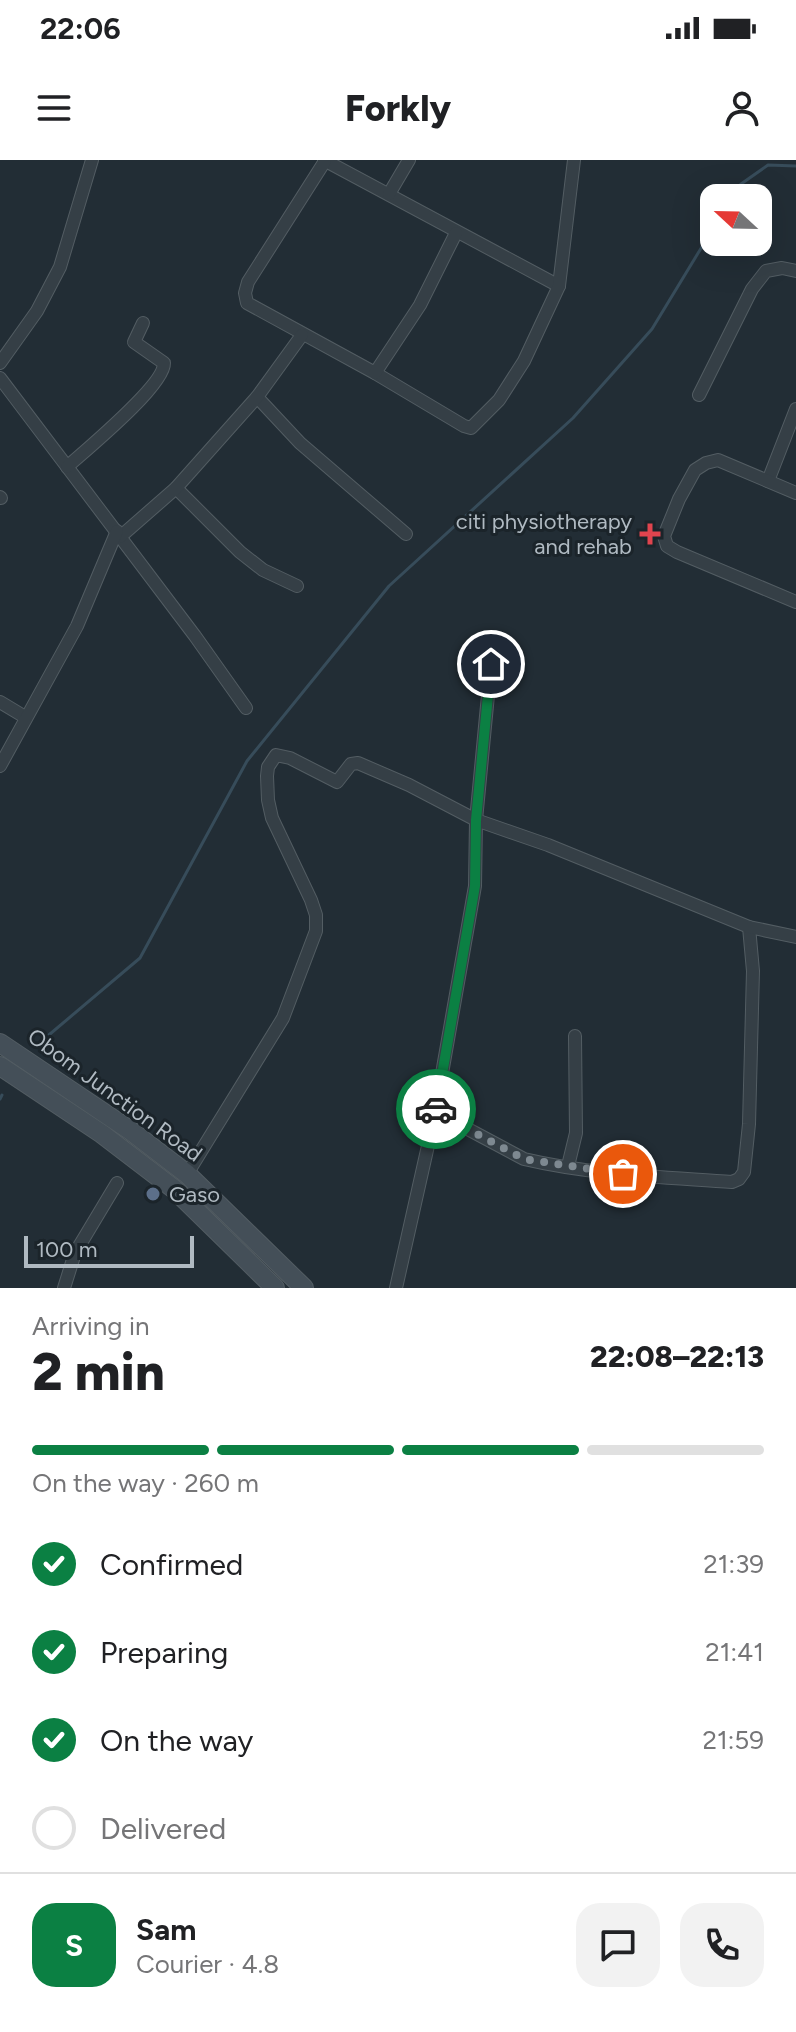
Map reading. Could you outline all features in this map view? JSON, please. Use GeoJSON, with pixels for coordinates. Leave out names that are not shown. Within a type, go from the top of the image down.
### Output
{"type":"FeatureCollection","features":[{"type":"Feature","properties":{"kind":"main road","name":"Obom Junction Road"},"geometry":{"type":"LineString","coordinates":[[0,1043],[131,1131],[187,1174],[304,1288]]}},
{"type":"Feature","properties":{"kind":"main road","name":"Obom Junction Road"},"geometry":{"type":"LineString","coordinates":[[0,1066],[102,1134],[174,1189],[275,1288]]}},
{"type":"Feature","properties":{"kind":"street"},"geometry":{"type":"LineString","coordinates":[[0,363],[37,311],[60,267],[92,160]]}},
{"type":"Feature","properties":{"kind":"street"},"geometry":{"type":"LineString","coordinates":[[559,286],[325,160],[248,282],[245,293],[247,303],[471,428],[499,400],[524,361],[559,286],[574,160]]}},
{"type":"Feature","properties":{"kind":"street"},"geometry":{"type":"LineString","coordinates":[[389,194],[409,160]]}},
{"type":"Feature","properties":{"kind":"street"},"geometry":{"type":"LineString","coordinates":[[375,373],[420,305],[456,233]]}},
{"type":"Feature","properties":{"kind":"street"},"geometry":{"type":"LineString","coordinates":[[699,395],[752,289],[766,271],[782,268],[796,271]]}},
{"type":"Feature","properties":{"kind":"street"},"geometry":{"type":"LineString","coordinates":[[67,467],[131,409],[164,372],[164,363],[134,342],[143,323]]}},
{"type":"Feature","properties":{"kind":"street"},"geometry":{"type":"LineString","coordinates":[[0,766],[77,626],[118,534],[176,488],[257,397],[302,335]]}},
{"type":"Feature","properties":{"kind":"street"},"geometry":{"type":"LineString","coordinates":[[0,378],[246,708]]}},
{"type":"Feature","properties":{"kind":"street"},"geometry":{"type":"LineString","coordinates":[[257,397],[300,443],[406,534]]}},
{"type":"Feature","properties":{"kind":"street"},"geometry":{"type":"LineString","coordinates":[[768,481],[796,409]]}},
{"type":"Feature","properties":{"kind":"street"},"geometry":{"type":"LineString","coordinates":[[796,493],[718,460],[706,463],[695,470],[664,536],[667,546],[677,552],[796,602]]}},
{"type":"Feature","properties":{"kind":"street"},"geometry":{"type":"LineString","coordinates":[[176,488],[240,552],[263,570],[297,586]]}},
{"type":"Feature","properties":{"kind":"street"},"geometry":{"type":"LineString","coordinates":[[396,1288],[434,1119],[475,886],[476,820],[491,664]]}},
{"type":"Feature","properties":{"kind":"street"},"geometry":{"type":"LineString","coordinates":[[0,702],[25,717]]}},
{"type":"Feature","properties":{"kind":"street"},"geometry":{"type":"LineString","coordinates":[[187,1174],[283,1018],[316,931],[316,915],[311,900],[272,818],[266,787],[268,767],[276,755],[282,755],[337,782],[351,764],[358,763],[476,820],[548,845],[749,927],[796,937]]}},
{"type":"Feature","properties":{"kind":"street"},"geometry":{"type":"LineString","coordinates":[[434,1119],[464,1127],[524,1159],[596,1172],[732,1182],[739,1179],[744,1172],[749,1124],[753,971],[749,927]]}},
{"type":"Feature","properties":{"kind":"street"},"geometry":{"type":"LineString","coordinates":[[568,1166],[576,1133],[575,1036]]}},
{"type":"Feature","properties":{"kind":"street"},"geometry":{"type":"LineString","coordinates":[[64,1288],[75,1253],[117,1183]]}},
{"type":"Feature","properties":{"kind":"waterway"},"geometry":{"type":"LineString","coordinates":[[741,184],[768,165],[796,166]]}},
{"type":"Feature","properties":{"kind":"waterway"},"geometry":{"type":"LineString","coordinates":[[37,1045],[140,958],[247,761],[389,586],[573,418],[652,329],[700,250]]}},
{"type":"Feature","properties":{"kind":"waterway"},"geometry":{"type":"LineString","coordinates":[[0,1099],[2,1095]]}},
{"type":"Feature","properties":{"kind":"way so far"},"geometry":{"type":"LineString","coordinates":[[436,1109],[434,1119],[464,1127],[524,1159],[623,1174]]}},
{"type":"Feature","properties":{"kind":"place","name":"citi physiotherapy and rehab"},"geometry":{"type":"Point","coordinates":[650,534]}},
{"type":"Feature","properties":{"kind":"place","name":"Gaso"},"geometry":{"type":"Point","coordinates":[153,1194]}},
{"type":"Feature","properties":{"kind":"route"},"geometry":{"type":"LineString","coordinates":[[436,1109],[475,886],[476,820],[491,664]]}}]}
